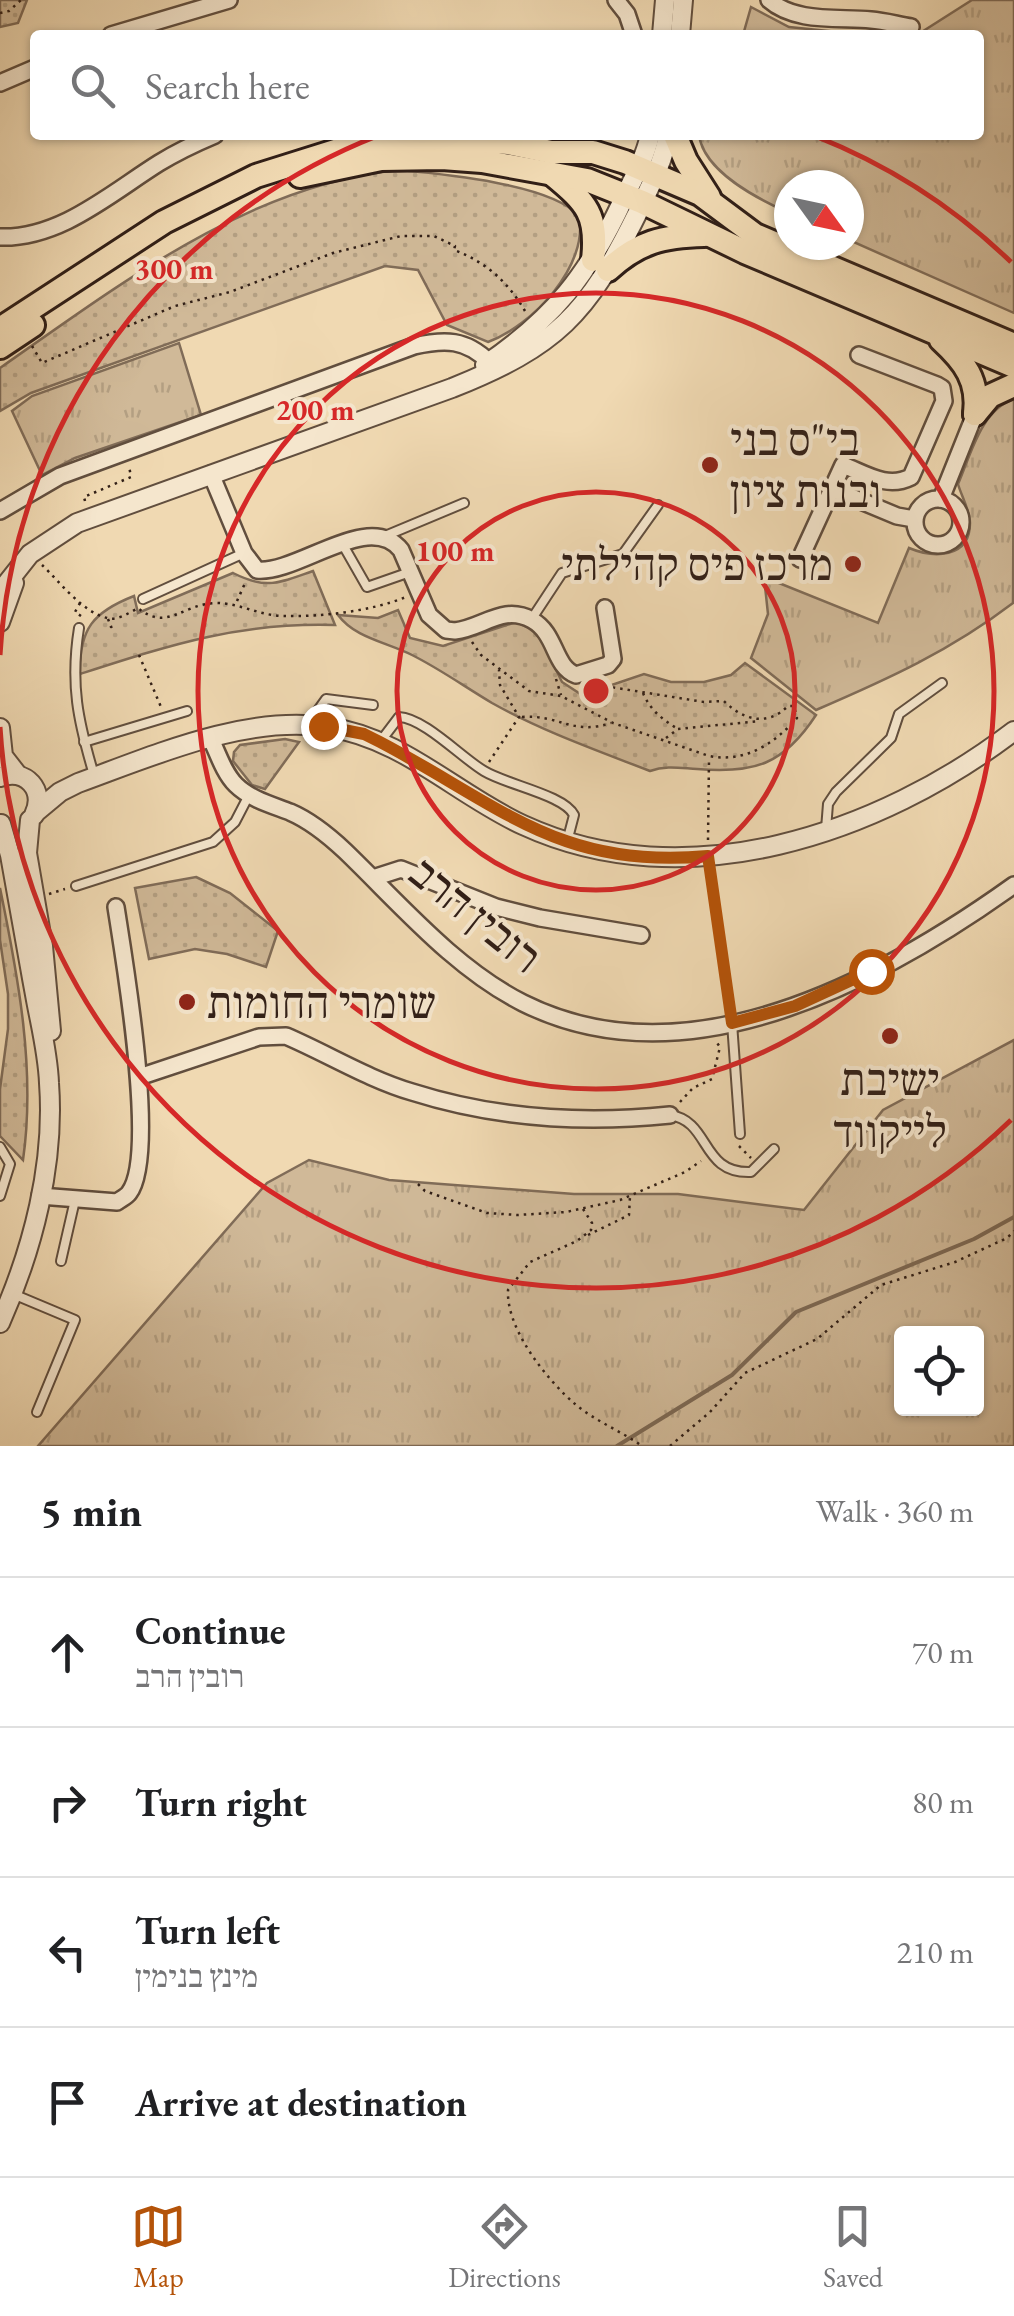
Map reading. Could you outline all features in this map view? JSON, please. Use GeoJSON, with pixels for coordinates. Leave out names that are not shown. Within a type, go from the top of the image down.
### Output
{"type":"FeatureCollection","features":[{"type":"Feature","properties":{"kind":"main road"},"geometry":{"type":"LineString","coordinates":[[0,328],[164,222],[227,189],[302,160],[375,142],[408,140]]}},
{"type":"Feature","properties":{"kind":"main road"},"geometry":{"type":"LineString","coordinates":[[468,140],[551,152],[607,155],[714,204]]}},
{"type":"Feature","properties":{"kind":"main road"},"geometry":{"type":"LineString","coordinates":[[581,151],[606,140]]}},
{"type":"Feature","properties":{"kind":"main road"},"geometry":{"type":"LineString","coordinates":[[675,140],[714,204],[737,225],[1014,345]]}},
{"type":"Feature","properties":{"kind":"main road"},"geometry":{"type":"LineString","coordinates":[[0,347],[172,234],[260,190],[320,170],[381,159],[442,158],[482,160],[587,180],[1014,366]]}},
{"type":"Feature","properties":{"kind":"main road"},"geometry":{"type":"LineString","coordinates":[[554,175],[584,201],[600,265],[655,239],[710,235]]}},
{"type":"Feature","properties":{"kind":"main road"},"geometry":{"type":"LineString","coordinates":[[931,330],[972,376],[975,414]]}},
{"type":"Feature","properties":{"kind":"main road"},"geometry":{"type":"LineString","coordinates":[[975,414],[990,396],[1014,385]]}},
{"type":"Feature","properties":{"kind":"street"},"geometry":{"type":"LineString","coordinates":[[128,30],[229,0]]}},
{"type":"Feature","properties":{"kind":"street"},"geometry":{"type":"LineString","coordinates":[[616,0],[628,14],[633,30]]}},
{"type":"Feature","properties":{"kind":"street"},"geometry":{"type":"LineString","coordinates":[[662,30],[665,0]]}},
{"type":"Feature","properties":{"kind":"street"},"geometry":{"type":"LineString","coordinates":[[680,30],[683,0]]}},
{"type":"Feature","properties":{"kind":"street"},"geometry":{"type":"LineString","coordinates":[[770,0],[803,16],[878,20],[911,27]]}},
{"type":"Feature","properties":{"kind":"street"},"geometry":{"type":"LineString","coordinates":[[0,83],[30,70]]}},
{"type":"Feature","properties":{"kind":"street"},"geometry":{"type":"LineString","coordinates":[[0,237],[32,234],[60,224],[205,140]]}},
{"type":"Feature","properties":{"kind":"street"},"geometry":{"type":"LineString","coordinates":[[647,171],[650,140]]}},
{"type":"Feature","properties":{"kind":"street"},"geometry":{"type":"LineString","coordinates":[[0,592],[26,559],[53,536],[91,516],[452,388],[547,341],[580,308],[647,171],[669,140]]}},
{"type":"Feature","properties":{"kind":"street"},"geometry":{"type":"LineString","coordinates":[[452,388],[536,328],[600,265]]}},
{"type":"Feature","properties":{"kind":"street"},"geometry":{"type":"LineString","coordinates":[[0,511],[60,476],[414,346],[458,341],[489,362]]}},
{"type":"Feature","properties":{"kind":"street"},"geometry":{"type":"LineString","coordinates":[[800,559],[843,465],[886,482],[900,483],[911,477],[944,400],[942,388],[936,384],[859,355]]}},
{"type":"Feature","properties":{"kind":"street"},"geometry":{"type":"LineString","coordinates":[[942,499],[975,414]]}},
{"type":"Feature","properties":{"kind":"street"},"geometry":{"type":"LineString","coordinates":[[211,474],[248,559],[257,570],[273,571],[360,537],[382,538],[394,542],[436,624],[446,630],[465,630],[506,613],[531,620],[552,638],[569,672],[585,674],[613,659],[605,608]]}},
{"type":"Feature","properties":{"kind":"street"},"geometry":{"type":"LineString","coordinates":[[832,490],[914,519]]}},
{"type":"Feature","properties":{"kind":"street"},"geometry":{"type":"LineString","coordinates":[[942,499],[955,506],[961,521],[956,536],[947,544],[930,544],[916,532],[914,519],[918,508],[928,500],[942,499]]}},
{"type":"Feature","properties":{"kind":"street"},"geometry":{"type":"LineString","coordinates":[[0,622],[26,559]]}},
{"type":"Feature","properties":{"kind":"street"},"geometry":{"type":"LineString","coordinates":[[0,824],[16,827],[60,792],[211,739],[250,727],[315,726],[345,730],[380,742],[522,825],[567,842],[644,858],[708,856],[742,852],[826,831],[891,807],[941,782],[1014,731]]}},
{"type":"Feature","properties":{"kind":"street"},"geometry":{"type":"LineString","coordinates":[[0,728],[3,756],[14,776],[36,789],[27,853],[52,1025],[47,1154],[40,1196],[22,1271],[0,1323]]}},
{"type":"Feature","properties":{"kind":"street","name":"רובין הרב"},"geometry":{"type":"LineString","coordinates":[[211,739],[236,786],[317,827],[472,971],[523,1003],[602,1030],[684,1032],[795,1006],[913,949],[1014,885]]}},
{"type":"Feature","properties":{"kind":"street"},"geometry":{"type":"LineString","coordinates":[[14,776],[66,781],[94,777]]}},
{"type":"Feature","properties":{"kind":"street"},"geometry":{"type":"LineString","coordinates":[[0,824],[7,840],[46,1054],[50,1096]]}},
{"type":"Feature","properties":{"kind":"street"},"geometry":{"type":"LineString","coordinates":[[373,878],[401,869],[496,907],[641,935]]}},
{"type":"Feature","properties":{"kind":"street"},"geometry":{"type":"LineString","coordinates":[[40,1196],[117,1202],[130,1192],[136,1176],[139,1077],[116,907]]}},
{"type":"Feature","properties":{"kind":"street"},"geometry":{"type":"LineString","coordinates":[[139,1077],[258,1037],[286,1036],[413,1093],[494,1112],[581,1121],[670,1115]]}},
{"type":"Feature","properties":{"kind":"lane"},"geometry":{"type":"LineString","coordinates":[[382,538],[464,503]]}},
{"type":"Feature","properties":{"kind":"lane"},"geometry":{"type":"LineString","coordinates":[[531,620],[562,573],[628,550],[658,505]]}},
{"type":"Feature","properties":{"kind":"lane"},"geometry":{"type":"LineString","coordinates":[[342,544],[367,587],[410,572]]}},
{"type":"Feature","properties":{"kind":"lane"},"geometry":{"type":"LineString","coordinates":[[142,599],[248,559]]}},
{"type":"Feature","properties":{"kind":"lane"},"geometry":{"type":"LineString","coordinates":[[79,628],[73,682],[94,777]]}},
{"type":"Feature","properties":{"kind":"lane"},"geometry":{"type":"LineString","coordinates":[[826,831],[826,812],[836,792],[891,738],[899,714],[942,683]]}},
{"type":"Feature","properties":{"kind":"lane"},"geometry":{"type":"LineString","coordinates":[[315,726],[316,712],[326,699],[373,705]]}},
{"type":"Feature","properties":{"kind":"lane"},"geometry":{"type":"LineString","coordinates":[[84,742],[187,711]]}},
{"type":"Feature","properties":{"kind":"lane"},"geometry":{"type":"LineString","coordinates":[[380,742],[390,725],[399,717],[406,717],[483,771],[519,788],[564,802],[574,816],[567,842]]}},
{"type":"Feature","properties":{"kind":"lane"},"geometry":{"type":"LineString","coordinates":[[76,886],[212,842],[235,822],[249,795]]}},
{"type":"Feature","properties":{"kind":"lane"},"geometry":{"type":"LineString","coordinates":[[732,1023],[738,1138]]}},
{"type":"Feature","properties":{"kind":"lane"},"geometry":{"type":"LineString","coordinates":[[670,1115],[690,1122],[710,1153],[732,1170],[751,1172],[774,1148]]}},
{"type":"Feature","properties":{"kind":"lane"},"geometry":{"type":"LineString","coordinates":[[0,1147],[10,1164],[0,1196]]}},
{"type":"Feature","properties":{"kind":"lane"},"geometry":{"type":"LineString","coordinates":[[60,1261],[75,1200]]}},
{"type":"Feature","properties":{"kind":"lane"},"geometry":{"type":"LineString","coordinates":[[13,1294],[74,1320],[37,1412]]}},
{"type":"Feature","properties":{"kind":"path"},"geometry":{"type":"LineString","coordinates":[[0,13],[9,11],[21,0]]}},
{"type":"Feature","properties":{"kind":"path"},"geometry":{"type":"LineString","coordinates":[[42,363],[175,306],[230,292],[333,253],[401,236],[434,236],[491,270],[512,290],[536,328]]}},
{"type":"Feature","properties":{"kind":"path"},"geometry":{"type":"LineString","coordinates":[[91,516],[84,497],[132,477],[126,452]]}},
{"type":"Feature","properties":{"kind":"path"},"geometry":{"type":"LineString","coordinates":[[26,559],[115,626]]}},
{"type":"Feature","properties":{"kind":"path"},"geometry":{"type":"LineString","coordinates":[[236,603],[248,559]]}},
{"type":"Feature","properties":{"kind":"path"},"geometry":{"type":"LineString","coordinates":[[108,619],[138,608],[151,619],[162,620],[207,603],[236,603],[282,616],[382,606],[419,592]]}},
{"type":"Feature","properties":{"kind":"path"},"geometry":{"type":"LineString","coordinates":[[81,602],[74,612],[84,617]]}},
{"type":"Feature","properties":{"kind":"path"},"geometry":{"type":"LineString","coordinates":[[465,630],[481,654],[529,691],[561,696],[613,723],[708,756],[724,759],[758,750],[782,734],[797,718],[797,710],[788,706],[762,721],[678,729],[665,740]]}},
{"type":"Feature","properties":{"kind":"path"},"geometry":{"type":"LineString","coordinates":[[139,654],[164,718]]}},
{"type":"Feature","properties":{"kind":"path"},"geometry":{"type":"LineString","coordinates":[[499,668],[500,686],[519,717]]}},
{"type":"Feature","properties":{"kind":"path"},"geometry":{"type":"LineString","coordinates":[[585,674],[606,688],[704,702],[724,701],[736,713],[762,721]]}},
{"type":"Feature","properties":{"kind":"path"},"geometry":{"type":"LineString","coordinates":[[642,692],[654,712],[678,729]]}},
{"type":"Feature","properties":{"kind":"path"},"geometry":{"type":"LineString","coordinates":[[519,717],[540,716],[590,730],[613,723]]}},
{"type":"Feature","properties":{"kind":"path"},"geometry":{"type":"LineString","coordinates":[[483,771],[519,717]]}},
{"type":"Feature","properties":{"kind":"path"},"geometry":{"type":"LineString","coordinates":[[708,756],[708,856],[732,1023]]}},
{"type":"Feature","properties":{"kind":"path"},"geometry":{"type":"LineString","coordinates":[[34,897],[76,886]]}},
{"type":"Feature","properties":{"kind":"path"},"geometry":{"type":"LineString","coordinates":[[670,1115],[688,1092],[714,1075],[720,1047],[708,1039]]}},
{"type":"Feature","properties":{"kind":"path"},"geometry":{"type":"LineString","coordinates":[[738,1138],[759,1166]]}},
{"type":"Feature","properties":{"kind":"path"},"geometry":{"type":"LineString","coordinates":[[418,1184],[424,1191],[487,1213],[516,1215],[583,1208],[630,1196],[691,1169],[710,1153]]}},
{"type":"Feature","properties":{"kind":"path"},"geometry":{"type":"LineString","coordinates":[[630,1196],[629,1216],[530,1262],[508,1290],[509,1308],[525,1344],[547,1376],[572,1402],[642,1446]]}},
{"type":"Feature","properties":{"kind":"path"},"geometry":{"type":"LineString","coordinates":[[583,1208],[592,1223],[587,1236]]}},
{"type":"Feature","properties":{"kind":"path"},"geometry":{"type":"LineString","coordinates":[[670,1446],[710,1412],[744,1373],[817,1339],[882,1285],[955,1262],[1014,1231]]}},
{"type":"Feature","properties":{"kind":"green space"},"geometry":{"type":"Polygon","coordinates":[[[0,0],[27,0],[18,23],[0,27],[0,0]]]}},
{"type":"Feature","properties":{"kind":"green space"},"geometry":{"type":"Polygon","coordinates":[[[972,0],[1014,0],[1014,313],[864,247],[864,170],[774,170],[774,205],[734,183],[703,148],[701,140],[984,140],[984,30],[925,30],[972,0]]]}},
{"type":"Feature","properties":{"kind":"green space"},"geometry":{"type":"Polygon","coordinates":[[[751,7],[789,27],[819,30],[744,30],[751,7]]]}},
{"type":"Feature","properties":{"kind":"green space"},"geometry":{"type":"Polygon","coordinates":[[[399,170],[522,188],[565,205],[579,216],[575,255],[554,292],[522,323],[488,342],[447,325],[418,270],[385,266],[31,393],[0,411],[0,368],[188,243],[291,195],[344,179],[399,170]]]}},
{"type":"Feature","properties":{"kind":"green space"},"geometry":{"type":"Polygon","coordinates":[[[179,343],[201,415],[75,458],[42,475],[12,411],[32,396],[179,343]]]}},
{"type":"Feature","properties":{"kind":"green space"},"geometry":{"type":"Polygon","coordinates":[[[1014,399],[1013,603],[918,663],[816,710],[751,658],[768,614],[764,577],[878,623],[909,548],[939,554],[964,544],[970,518],[958,484],[985,423],[1014,399]]]}},
{"type":"Feature","properties":{"kind":"green space"},"geometry":{"type":"Polygon","coordinates":[[[313,571],[335,625],[236,632],[175,645],[80,674],[82,645],[91,624],[120,602],[134,596],[138,613],[233,573],[255,582],[273,583],[313,571]]]}},
{"type":"Feature","properties":{"kind":"green space"},"geometry":{"type":"Polygon","coordinates":[[[398,610],[410,638],[443,646],[516,622],[532,629],[562,682],[582,695],[644,674],[671,682],[704,682],[731,675],[745,663],[816,715],[780,755],[752,767],[667,767],[650,771],[511,713],[422,660],[362,634],[338,615],[378,618],[398,610]]]}},
{"type":"Feature","properties":{"kind":"green space"},"geometry":{"type":"Polygon","coordinates":[[[285,739],[299,742],[265,789],[252,785],[233,761],[234,752],[240,745],[285,739]]]}},
{"type":"Feature","properties":{"kind":"green space"},"geometry":{"type":"Polygon","coordinates":[[[196,877],[230,893],[278,931],[266,967],[227,954],[195,949],[149,959],[135,888],[196,877]]]}},
{"type":"Feature","properties":{"kind":"green space"},"geometry":{"type":"Polygon","coordinates":[[[0,888],[19,989],[26,1058],[23,1160],[0,1136],[8,994],[0,940],[0,888]]]}},
{"type":"Feature","properties":{"kind":"green space"},"geometry":{"type":"Polygon","coordinates":[[[1014,1040],[1014,1446],[38,1446],[267,1183],[309,1160],[389,1180],[574,1194],[678,1194],[804,1210],[883,1110],[1014,1040]]]}},
{"type":"Feature","properties":{"kind":"waterway"},"geometry":{"type":"LineString","coordinates":[[617,1446],[732,1375],[796,1312],[974,1239],[1014,1217]]}},
{"type":"Feature","properties":{"kind":"place","name":"בי\"ס בני ובנות ציון"},"geometry":{"type":"Point","coordinates":[710,465]}},
{"type":"Feature","properties":{"kind":"place","name":"מרכז פיס קהילתי"},"geometry":{"type":"Point","coordinates":[853,564]}},
{"type":"Feature","properties":{"kind":"place","name":"שומרי החומות"},"geometry":{"type":"Point","coordinates":[187,1002]}},
{"type":"Feature","properties":{"kind":"place","name":"ישיבת לייקווד"},"geometry":{"type":"Point","coordinates":[890,1036]}},
{"type":"Feature","properties":{"kind":"route"},"geometry":{"type":"LineString","coordinates":[[323,726],[364,734],[522,825],[567,842],[644,858],[708,856],[732,1023],[795,1006],[871,971]]}}]}
